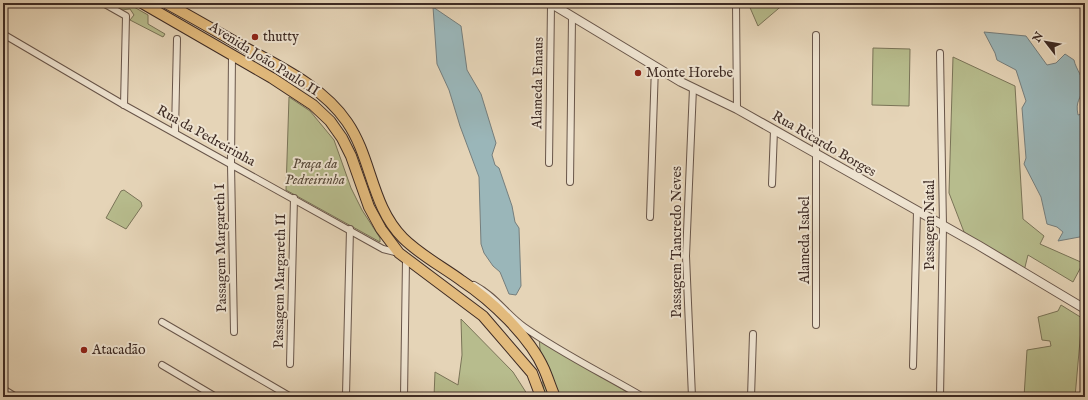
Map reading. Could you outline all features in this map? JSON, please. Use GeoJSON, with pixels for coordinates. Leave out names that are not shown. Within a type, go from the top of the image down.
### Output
{"type":"FeatureCollection","features":[{"type":"Feature","properties":{"kind":"main road","name":"Avenida João Paulo II"},"geometry":{"type":"LineString","coordinates":[[142,3],[313,104],[330,121],[342,138],[351,156],[369,207],[382,229],[403,256],[460,297],[483,316],[532,373],[541,397]]}},
{"type":"Feature","properties":{"kind":"main road","name":"Avenida João Paulo II"},"geometry":{"type":"LineString","coordinates":[[166,3],[177,6],[324,96],[347,122],[362,150],[377,196],[394,228],[420,253],[464,281],[507,318],[522,336],[544,368],[555,397]]}},
{"type":"Feature","properties":{"kind":"street"},"geometry":{"type":"LineString","coordinates":[[103,3],[126,16],[124,105]]}},
{"type":"Feature","properties":{"kind":"street","name":"Rua Ricardo Borges"},"geometry":{"type":"LineString","coordinates":[[550,3],[693,88],[737,109],[943,226],[985,248],[1085,309]]}},
{"type":"Feature","properties":{"kind":"street","name":"Alameda Emaus"},"geometry":{"type":"LineString","coordinates":[[549,163],[550,3]]}},
{"type":"Feature","properties":{"kind":"street"},"geometry":{"type":"LineString","coordinates":[[736,3],[737,109]]}},
{"type":"Feature","properties":{"kind":"street"},"geometry":{"type":"LineString","coordinates":[[570,182],[572,17]]}},
{"type":"Feature","properties":{"kind":"street","name":"Rua da Pedreirinha"},"geometry":{"type":"LineString","coordinates":[[3,34],[124,105],[388,251],[403,256]]}},
{"type":"Feature","properties":{"kind":"street","name":"Alameda Isabel"},"geometry":{"type":"LineString","coordinates":[[816,35],[816,325]]}},
{"type":"Feature","properties":{"kind":"street"},"geometry":{"type":"LineString","coordinates":[[175,132],[177,39]]}},
{"type":"Feature","properties":{"kind":"street","name":"Passagem Natal"},"geometry":{"type":"LineString","coordinates":[[940,53],[943,226],[940,397]]}},
{"type":"Feature","properties":{"kind":"street","name":"Passagem Margareth I"},"geometry":{"type":"LineString","coordinates":[[232,55],[231,164],[234,332]]}},
{"type":"Feature","properties":{"kind":"street"},"geometry":{"type":"LineString","coordinates":[[650,217],[654,66]]}},
{"type":"Feature","properties":{"kind":"street","name":"Passagem Tancredo Neves"},"geometry":{"type":"LineString","coordinates":[[692,397],[686,256],[693,88]]}},
{"type":"Feature","properties":{"kind":"street"},"geometry":{"type":"LineString","coordinates":[[772,184],[774,130]]}},
{"type":"Feature","properties":{"kind":"street","name":"Passagem Margareth II"},"geometry":{"type":"LineString","coordinates":[[290,364],[294,198]]}},
{"type":"Feature","properties":{"kind":"street"},"geometry":{"type":"LineString","coordinates":[[912,366],[917,211]]}},
{"type":"Feature","properties":{"kind":"street"},"geometry":{"type":"LineString","coordinates":[[346,395],[350,229]]}},
{"type":"Feature","properties":{"kind":"street"},"geometry":{"type":"LineString","coordinates":[[403,256],[404,397]]}},
{"type":"Feature","properties":{"kind":"street"},"geometry":{"type":"LineString","coordinates":[[464,281],[485,291],[522,326],[643,397]]}},
{"type":"Feature","properties":{"kind":"street"},"geometry":{"type":"LineString","coordinates":[[162,322],[291,397]]}},
{"type":"Feature","properties":{"kind":"street"},"geometry":{"type":"LineString","coordinates":[[751,397],[753,334]]}},
{"type":"Feature","properties":{"kind":"street"},"geometry":{"type":"LineString","coordinates":[[162,365],[216,397]]}},
{"type":"Feature","properties":{"kind":"street"},"geometry":{"type":"LineString","coordinates":[[3,389],[16,397]]}},
{"type":"Feature","properties":{"kind":"green space"},"geometry":{"type":"Polygon","coordinates":[[[109,3],[127,3],[148,15],[148,24],[165,34],[163,37],[130,20],[134,15],[130,9],[121,10],[109,3]]]}},
{"type":"Feature","properties":{"kind":"green space"},"geometry":{"type":"Polygon","coordinates":[[[748,3],[785,3],[758,26],[748,3]]]}},
{"type":"Feature","properties":{"kind":"green space"},"geometry":{"type":"Polygon","coordinates":[[[873,48],[910,49],[909,106],[872,105],[873,48]]]}},
{"type":"Feature","properties":{"kind":"green space"},"geometry":{"type":"Polygon","coordinates":[[[953,57],[1015,86],[1023,219],[1044,236],[1040,244],[1083,263],[1073,282],[1028,255],[1024,271],[964,232],[949,193],[953,57]]]}},
{"type":"Feature","properties":{"kind":"green space","name":"Praça da Pedreirinha"},"geometry":{"type":"Polygon","coordinates":[[[289,97],[310,111],[334,140],[351,188],[362,210],[380,238],[380,242],[286,190],[289,97]]]}},
{"type":"Feature","properties":{"kind":"green space"},"geometry":{"type":"Polygon","coordinates":[[[124,190],[141,202],[142,206],[126,229],[106,218],[121,191],[124,190]]]}},
{"type":"Feature","properties":{"kind":"green space"},"geometry":{"type":"Polygon","coordinates":[[[1061,305],[1082,318],[1075,397],[1024,397],[1027,350],[1051,346],[1050,341],[1042,340],[1038,317],[1058,311],[1061,305]]]}},
{"type":"Feature","properties":{"kind":"green space"},"geometry":{"type":"Polygon","coordinates":[[[461,319],[513,372],[529,397],[434,397],[435,372],[458,385],[462,355],[461,319]]]}},
{"type":"Feature","properties":{"kind":"green space"},"geometry":{"type":"Polygon","coordinates":[[[539,337],[543,339],[635,397],[544,397],[539,337]]]}},
{"type":"Feature","properties":{"kind":"water"},"geometry":{"type":"Polygon","coordinates":[[[433,7],[461,26],[467,70],[481,94],[496,143],[492,155],[495,165],[499,168],[512,206],[515,222],[519,228],[521,286],[516,295],[509,294],[500,272],[493,266],[484,253],[481,244],[479,177],[460,126],[449,90],[437,64],[433,7]]]}},
{"type":"Feature","properties":{"kind":"water"},"geometry":{"type":"Polygon","coordinates":[[[984,32],[1026,36],[1047,65],[1056,63],[1065,54],[1074,60],[1083,83],[1077,106],[1078,115],[1085,113],[1085,236],[1058,241],[1063,232],[1057,227],[1047,224],[1041,197],[1024,164],[1026,158],[1022,108],[1026,101],[1016,70],[997,60],[984,32]]]}},
{"type":"Feature","properties":{"kind":"place","name":"thutty"},"geometry":{"type":"Point","coordinates":[255,37]}},
{"type":"Feature","properties":{"kind":"place","name":"Monte Horebe"},"geometry":{"type":"Point","coordinates":[638,73]}},
{"type":"Feature","properties":{"kind":"place","name":"Atacadão"},"geometry":{"type":"Point","coordinates":[84,350]}}]}
